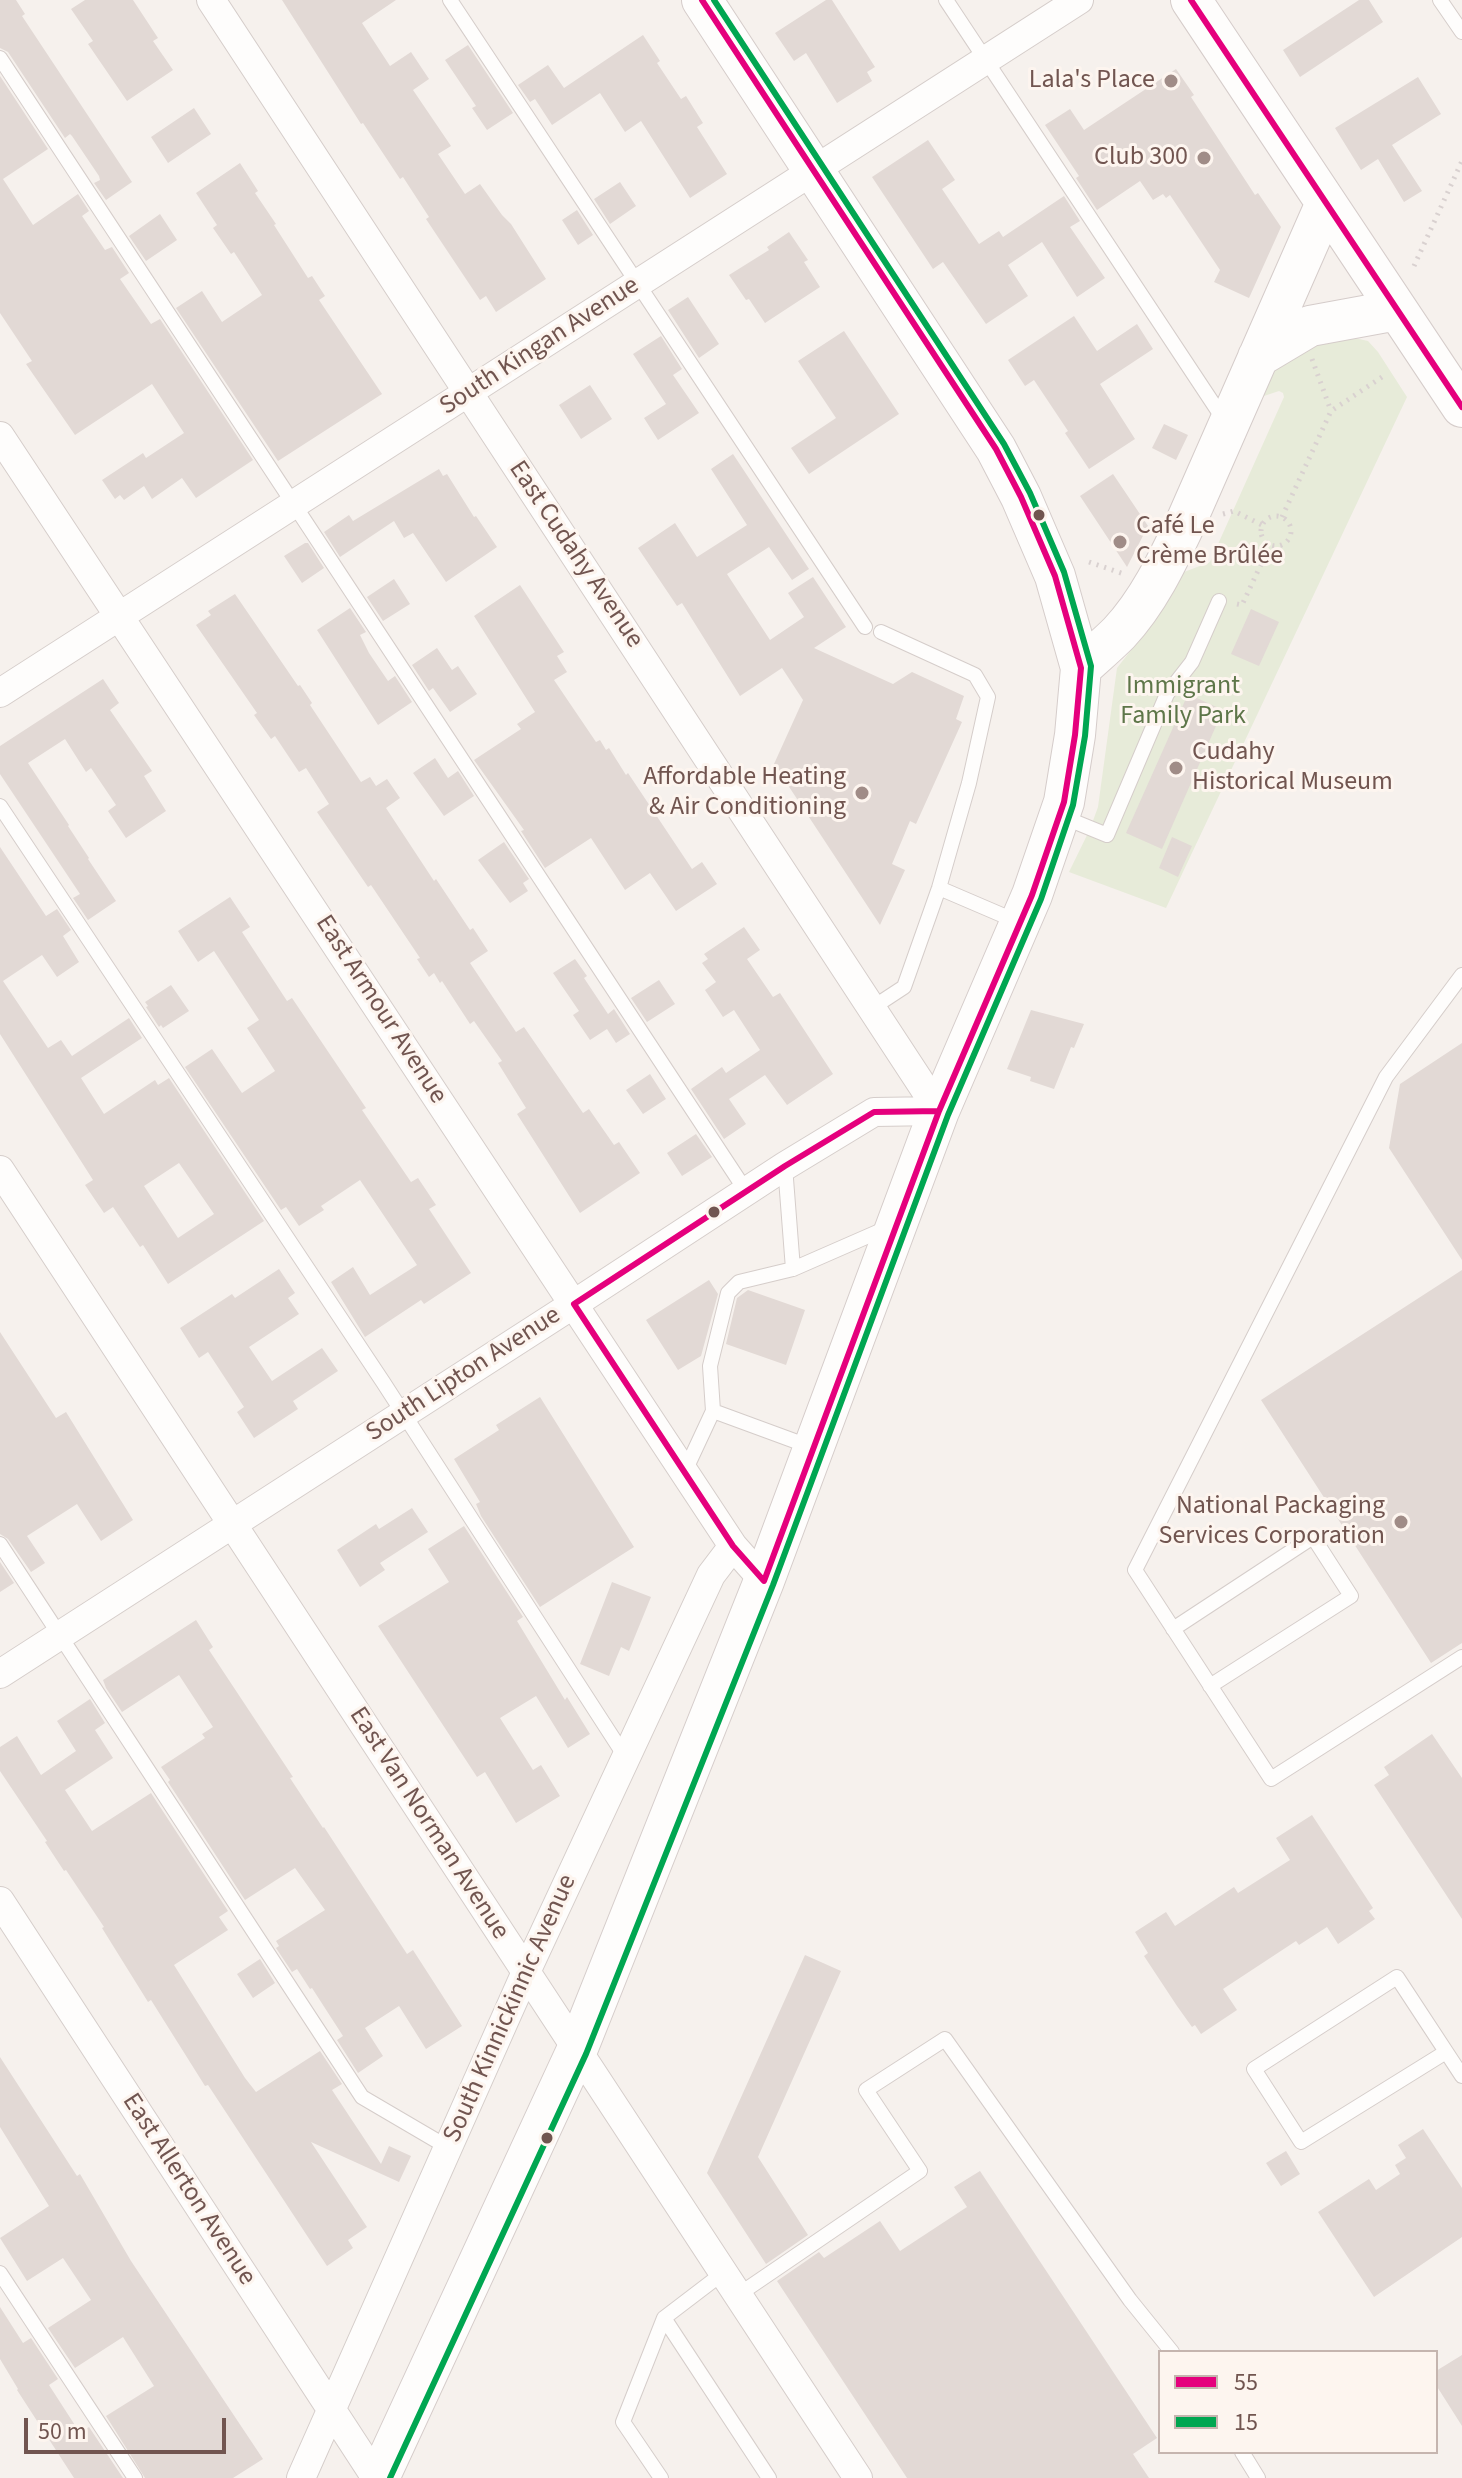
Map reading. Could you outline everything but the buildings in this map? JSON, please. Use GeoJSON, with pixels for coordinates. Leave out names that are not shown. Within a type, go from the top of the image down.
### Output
{"type":"FeatureCollection","features":[{"type":"Feature","properties":{"kind":"street","name":"East Cudahy Avenue"},"geometry":{"type":"LineString","coordinates":[[211,0],[939,1111]]}},
{"type":"Feature","properties":{"kind":"street"},"geometry":{"type":"LineString","coordinates":[[378,2478],[577,2050],[764,1581],[939,1111],[1020,923],[1064,802],[1075,735],[1081,668],[1055,576],[1021,497],[996,449],[702,0]]}},
{"type":"Feature","properties":{"kind":"street","name":"South Kingan Avenue"},"geometry":{"type":"LineString","coordinates":[[0,693],[1079,0]]}},
{"type":"Feature","properties":{"kind":"street"},"geometry":{"type":"LineString","coordinates":[[1191,0],[1462,407]]}},
{"type":"Feature","properties":{"kind":"street"},"geometry":{"type":"LineString","coordinates":[[1081,668],[1120,632],[1153,588],[1185,524],[1326,203]]}},
{"type":"Feature","properties":{"kind":"street"},"geometry":{"type":"LineString","coordinates":[[1258,357],[1310,326],[1397,310]]}},
{"type":"Feature","properties":{"kind":"street","name":"East Armour Avenue"},"geometry":{"type":"LineString","coordinates":[[0,436],[733,1546],[764,1581]]}},
{"type":"Feature","properties":{"kind":"street","name":"South Lipton Avenue"},"geometry":{"type":"LineString","coordinates":[[0,1674],[746,1191],[874,1112],[939,1111]]}},
{"type":"Feature","properties":{"kind":"street","name":"East Van Norman Avenue"},"geometry":{"type":"LineString","coordinates":[[0,1170],[858,2478]]}},
{"type":"Feature","properties":{"kind":"street","name":"South Kinnickinnic Avenue"},"geometry":{"type":"LineString","coordinates":[[301,2478],[526,1972],[711,1575],[733,1546]]}},
{"type":"Feature","properties":{"kind":"street","name":"East Allerton Avenue"},"geometry":{"type":"LineString","coordinates":[[0,1901],[378,2478]]}},
{"type":"Feature","properties":{"kind":"lane"},"geometry":{"type":"LineString","coordinates":[[450,0],[865,627]]}},
{"type":"Feature","properties":{"kind":"lane"},"geometry":{"type":"LineString","coordinates":[[946,0],[1228,426]]}},
{"type":"Feature","properties":{"kind":"lane"},"geometry":{"type":"LineString","coordinates":[[1440,0],[1462,32]]}},
{"type":"Feature","properties":{"kind":"lane"},"geometry":{"type":"LineString","coordinates":[[0,58],[746,1191]]}},
{"type":"Feature","properties":{"kind":"lane"},"geometry":{"type":"LineString","coordinates":[[1059,816],[1107,835],[1167,694],[1192,662],[1219,601]]}},
{"type":"Feature","properties":{"kind":"lane"},"geometry":{"type":"LineString","coordinates":[[872,1008],[904,987],[939,888],[969,783],[988,697],[975,675],[881,632]]}},
{"type":"Feature","properties":{"kind":"lane"},"geometry":{"type":"LineString","coordinates":[[0,806],[404,1414],[626,1759]]}},
{"type":"Feature","properties":{"kind":"lane"},"geometry":{"type":"LineString","coordinates":[[939,888],[1020,923]]}},
{"type":"Feature","properties":{"kind":"lane"},"geometry":{"type":"LineString","coordinates":[[1462,975],[1386,1077],[1135,1570],[1271,1779],[1462,1657]]}},
{"type":"Feature","properties":{"kind":"lane"},"geometry":{"type":"LineString","coordinates":[[785,1166],[793,1269]]}},
{"type":"Feature","properties":{"kind":"lane"},"geometry":{"type":"LineString","coordinates":[[684,1472],[713,1411],[710,1366],[728,1293],[739,1282],[793,1269],[897,1223]]}},
{"type":"Feature","properties":{"kind":"lane"},"geometry":{"type":"LineString","coordinates":[[713,1411],[814,1448]]}},
{"type":"Feature","properties":{"kind":"lane"},"geometry":{"type":"LineString","coordinates":[[1173,1629],[1313,1537],[1344,1584],[1351,1596],[1210,1686]]}},
{"type":"Feature","properties":{"kind":"lane"},"geometry":{"type":"LineString","coordinates":[[0,1544],[362,2097],[449,2148]]}},
{"type":"Feature","properties":{"kind":"lane"},"geometry":{"type":"LineString","coordinates":[[1446,2052],[1301,2142],[1254,2069],[1397,1977],[1462,2076]]}},
{"type":"Feature","properties":{"kind":"lane"},"geometry":{"type":"LineString","coordinates":[[661,2478],[623,2422],[664,2318],[730,2284],[920,2171],[866,2090],[945,2039],[1121,2287],[1170,2350]]}},
{"type":"Feature","properties":{"kind":"lane"},"geometry":{"type":"LineString","coordinates":[[0,2273],[135,2478]]}},
{"type":"Feature","properties":{"kind":"lane"},"geometry":{"type":"LineString","coordinates":[[664,2318],[769,2478]]}},
{"type":"Feature","properties":{"kind":"lane"},"geometry":{"type":"LineString","coordinates":[[1243,2454],[1258,2478]]}},
{"type":"Feature","properties":{"kind":"path"},"geometry":{"type":"LineString","coordinates":[[1414,266],[1462,161]]}},
{"type":"Feature","properties":{"kind":"path"},"geometry":{"type":"LineString","coordinates":[[1310,354],[1331,411]]}},
{"type":"Feature","properties":{"kind":"path"},"geometry":{"type":"LineString","coordinates":[[1282,517],[1331,411],[1385,375]]}},
{"type":"Feature","properties":{"kind":"path"},"geometry":{"type":"LineString","coordinates":[[1238,513],[1262,525]]}},
{"type":"Feature","properties":{"kind":"path"},"geometry":{"type":"LineString","coordinates":[[1272,516],[1282,517],[1290,523],[1291,537],[1279,546],[1270,545],[1262,538],[1262,525],[1272,516]]}},
{"type":"Feature","properties":{"kind":"path"},"geometry":{"type":"LineString","coordinates":[[1219,601],[1242,605],[1270,545]]}},
{"type":"Feature","properties":{"kind":"path"},"geometry":{"type":"LineString","coordinates":[[1089,562],[1128,576]]}},
{"type":"Feature","properties":{"kind":"green space","name":"Immigrant Family Park"},"geometry":{"type":"Polygon","coordinates":[[[1350,337],[1368,341],[1407,397],[1166,908],[1069,872],[1098,807],[1117,668],[1157,617],[1179,574],[1210,562],[1284,397],[1279,391],[1261,397],[1272,372],[1306,347],[1350,337]]]}},
{"type":"Feature","properties":{"kind":"transit line","name":"55"},"geometry":{"type":"LineString","coordinates":[[702,0],[996,449],[1021,497],[1055,576],[1081,668],[1075,735],[1064,802],[1032,895],[939,1111]]}},
{"type":"Feature","properties":{"kind":"transit line","name":"15"},"geometry":{"type":"LineString","coordinates":[[390,2478],[586,2054],[773,1585],[948,1115],[1041,899],[1073,805],[1085,736],[1091,666],[1064,572],[1030,493],[1004,444],[714,0]]}},
{"type":"Feature","properties":{"kind":"transit line","name":"55"},"geometry":{"type":"LineString","coordinates":[[1191,0],[1462,407]]}},
{"type":"Feature","properties":{"kind":"transit line","name":"55"},"geometry":{"type":"LineString","coordinates":[[939,1111],[764,1581],[733,1546],[574,1304],[785,1166],[874,1112],[939,1111]]}},
{"type":"Feature","properties":{"kind":"place","name":"Lala's Place"},"geometry":{"type":"Point","coordinates":[1171,81]}},
{"type":"Feature","properties":{"kind":"place","name":"Club 300"},"geometry":{"type":"Point","coordinates":[1204,158]}},
{"type":"Feature","properties":{"kind":"place","name":"Café Le Crème Brûlée"},"geometry":{"type":"Point","coordinates":[1120,542]}},
{"type":"Feature","properties":{"kind":"place","name":"Cudahy Historical Museum"},"geometry":{"type":"Point","coordinates":[1176,768]}},
{"type":"Feature","properties":{"kind":"place","name":"Affordable Heating & Air Conditioning"},"geometry":{"type":"Point","coordinates":[862,793]}},
{"type":"Feature","properties":{"kind":"place","name":"National Packaging Services Corporation"},"geometry":{"type":"Point","coordinates":[1401,1522]}}]}
